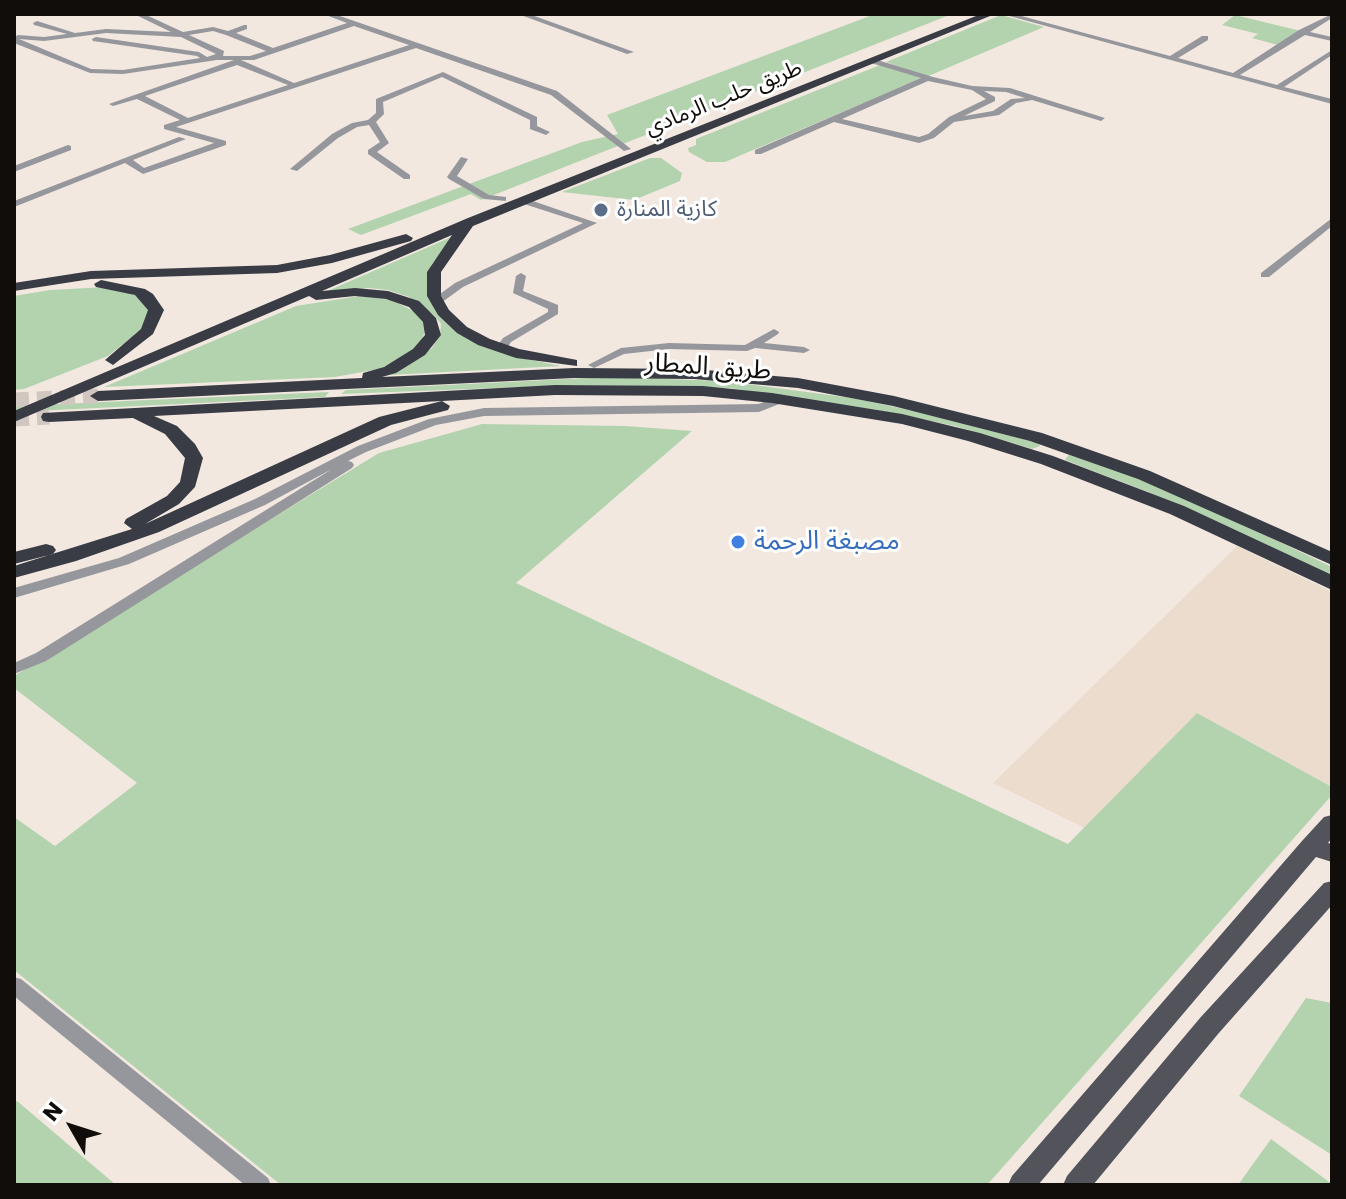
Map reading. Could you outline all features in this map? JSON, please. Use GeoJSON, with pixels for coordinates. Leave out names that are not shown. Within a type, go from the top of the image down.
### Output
{"type":"FeatureCollection","features":[{"type":"Feature","properties":{"kind":"highway","name":"طريق حلب الرمادي"},"geometry":{"type":"LineString","coordinates":[[484,207],[970,14]]}},
{"type":"Feature","properties":{"kind":"highway","name":"طريق حلب الرمادي"},"geometry":{"type":"LineString","coordinates":[[274,307],[473,221],[990,14]]}},
{"type":"Feature","properties":{"kind":"highway"},"geometry":{"type":"LineString","coordinates":[[14,287],[91,275],[277,269],[332,259],[398,241],[484,207]]}},
{"type":"Feature","properties":{"kind":"highway"},"geometry":{"type":"LineString","coordinates":[[14,402],[484,207]]}},
{"type":"Feature","properties":{"kind":"highway"},"geometry":{"type":"LineString","coordinates":[[473,221],[449,247],[434,272],[437,301],[443,312],[462,330],[502,348],[550,361],[694,374]]}},
{"type":"Feature","properties":{"kind":"highway"},"geometry":{"type":"LineString","coordinates":[[14,293],[99,284],[128,288],[148,297],[156,310],[153,323],[113,360]]}},
{"type":"Feature","properties":{"kind":"highway"},"geometry":{"type":"LineString","coordinates":[[14,417],[274,307],[318,296],[367,292],[402,298],[424,312],[431,321],[433,335],[419,352],[390,370],[314,386]]}},
{"type":"Feature","properties":{"kind":"highway","name":"طريق المطار"},"geometry":{"type":"LineString","coordinates":[[98,396],[574,373],[694,374],[798,383],[894,401],[1056,443],[1144,475],[1332,559]]}},
{"type":"Feature","properties":{"kind":"highway"},"geometry":{"type":"LineString","coordinates":[[332,403],[338,385]]}},
{"type":"Feature","properties":{"kind":"highway","name":"طريق المطار"},"geometry":{"type":"LineString","coordinates":[[49,417],[616,389],[703,391],[783,399],[902,419],[1043,459],[1177,510],[1332,583]]}},
{"type":"Feature","properties":{"kind":"highway"},"geometry":{"type":"LineString","coordinates":[[14,572],[82,553],[152,528],[330,445],[409,414],[511,393]]}},
{"type":"Feature","properties":{"kind":"highway"},"geometry":{"type":"LineString","coordinates":[[14,558],[124,527],[173,500],[189,483],[194,458],[189,448],[171,430],[129,414]]}},
{"type":"Feature","properties":{"kind":"highway"},"geometry":{"type":"LineString","coordinates":[[1043,459],[1056,443]]}},
{"type":"Feature","properties":{"kind":"main road"},"geometry":{"type":"LineString","coordinates":[[1021,1185],[1321,850],[1332,823]]}},
{"type":"Feature","properties":{"kind":"main road"},"geometry":{"type":"LineString","coordinates":[[1076,1185],[1209,1026],[1332,890]]}},
{"type":"Feature","properties":{"kind":"street"},"geometry":{"type":"LineString","coordinates":[[138,14],[221,53],[217,58]]}},
{"type":"Feature","properties":{"kind":"street"},"geometry":{"type":"LineString","coordinates":[[327,14],[554,93],[624,150]]}},
{"type":"Feature","properties":{"kind":"street"},"geometry":{"type":"LineString","coordinates":[[522,14],[630,52]]}},
{"type":"Feature","properties":{"kind":"street"},"geometry":{"type":"LineString","coordinates":[[1006,14],[1328,101],[1332,94]]}},
{"type":"Feature","properties":{"kind":"street"},"geometry":{"type":"LineString","coordinates":[[1233,76],[1332,15]]}},
{"type":"Feature","properties":{"kind":"street"},"geometry":{"type":"LineString","coordinates":[[37,23],[73,33],[199,54],[207,60]]}},
{"type":"Feature","properties":{"kind":"street"},"geometry":{"type":"LineString","coordinates":[[113,104],[356,23]]}},
{"type":"Feature","properties":{"kind":"street"},"geometry":{"type":"LineString","coordinates":[[229,33],[244,27]]}},
{"type":"Feature","properties":{"kind":"street"},"geometry":{"type":"LineString","coordinates":[[14,38],[44,39],[106,31],[179,35],[213,29],[271,50]]}},
{"type":"Feature","properties":{"kind":"street"},"geometry":{"type":"LineString","coordinates":[[1302,32],[1332,39]]}},
{"type":"Feature","properties":{"kind":"street"},"geometry":{"type":"LineString","coordinates":[[14,38],[90,71],[123,72],[217,58],[251,58]]}},
{"type":"Feature","properties":{"kind":"street"},"geometry":{"type":"LineString","coordinates":[[1171,59],[1205,38]]}},
{"type":"Feature","properties":{"kind":"street"},"geometry":{"type":"LineString","coordinates":[[126,160],[143,171],[223,143],[167,127],[417,45]]}},
{"type":"Feature","properties":{"kind":"street"},"geometry":{"type":"LineString","coordinates":[[1277,88],[1332,52]]}},
{"type":"Feature","properties":{"kind":"street"},"geometry":{"type":"LineString","coordinates":[[833,119],[919,140],[992,99],[972,88],[874,61]]}},
{"type":"Feature","properties":{"kind":"street"},"geometry":{"type":"LineString","coordinates":[[237,62],[290,83]]}},
{"type":"Feature","properties":{"kind":"street"},"geometry":{"type":"LineString","coordinates":[[294,169],[335,136],[355,125],[371,122],[380,114],[379,101],[443,74],[534,119],[533,127],[546,132]]}},
{"type":"Feature","properties":{"kind":"street"},"geometry":{"type":"LineString","coordinates":[[758,152],[928,78]]}},
{"type":"Feature","properties":{"kind":"street"},"geometry":{"type":"LineString","coordinates":[[972,88],[1007,90],[1101,118]]}},
{"type":"Feature","properties":{"kind":"street"},"geometry":{"type":"LineString","coordinates":[[138,96],[186,120]]}},
{"type":"Feature","properties":{"kind":"street"},"geometry":{"type":"LineString","coordinates":[[948,121],[996,113],[1014,101],[1033,100]]}},
{"type":"Feature","properties":{"kind":"street"},"geometry":{"type":"LineString","coordinates":[[371,122],[385,143],[371,152],[407,177]]}},
{"type":"Feature","properties":{"kind":"street"},"geometry":{"type":"LineString","coordinates":[[14,204],[182,139]]}},
{"type":"Feature","properties":{"kind":"street"},"geometry":{"type":"LineString","coordinates":[[14,169],[68,148]]}},
{"type":"Feature","properties":{"kind":"street"},"geometry":{"type":"LineString","coordinates":[[464,159],[452,177],[487,197],[503,199]]}},
{"type":"Feature","properties":{"kind":"street"},"geometry":{"type":"LineString","coordinates":[[437,301],[459,285],[592,223],[524,201]]}},
{"type":"Feature","properties":{"kind":"street"},"geometry":{"type":"LineString","coordinates":[[1265,275],[1332,221]]}},
{"type":"Feature","properties":{"kind":"street"},"geometry":{"type":"LineString","coordinates":[[522,257],[519,253],[525,243]]}},
{"type":"Feature","properties":{"kind":"street"},"geometry":{"type":"LineString","coordinates":[[502,348],[507,340],[553,314],[554,307],[518,293],[521,276]]}},
{"type":"Feature","properties":{"kind":"street"},"geometry":{"type":"LineString","coordinates":[[594,365],[621,351],[669,346],[747,348],[774,332]]}},
{"type":"Feature","properties":{"kind":"street"},"geometry":{"type":"LineString","coordinates":[[755,345],[804,350]]}},
{"type":"Feature","properties":{"kind":"street"},"geometry":{"type":"LineString","coordinates":[[14,593],[124,561],[260,502],[360,450],[433,422],[484,412],[759,408],[783,399]]}},
{"type":"Feature","properties":{"kind":"street"},"geometry":{"type":"LineString","coordinates":[[409,414],[433,422]]}},
{"type":"Feature","properties":{"kind":"street"},"geometry":{"type":"LineString","coordinates":[[14,669],[41,657],[245,531],[359,458],[360,450]]}},
{"type":"Feature","properties":{"kind":"street"},"geometry":{"type":"LineString","coordinates":[[14,985],[261,1185]]}},
{"type":"Feature","properties":{"kind":"shaded area"},"geometry":{"type":"Polygon","coordinates":[[[1237,546],[1332,592],[1332,787],[1197,713],[1085,828],[993,783],[1237,546]]]}},
{"type":"Feature","properties":{"kind":"green space"},"geometry":{"type":"Polygon","coordinates":[[[875,14],[952,14],[481,200],[471,194],[361,235],[348,229],[582,142],[618,134],[607,115],[875,14]]]}},
{"type":"Feature","properties":{"kind":"green space"},"geometry":{"type":"Polygon","coordinates":[[[1001,15],[1044,27],[926,77],[886,62],[1001,15]]]}},
{"type":"Feature","properties":{"kind":"green space"},"geometry":{"type":"Polygon","coordinates":[[[1235,15],[1301,31],[1278,45],[1252,38],[1258,34],[1222,25],[1235,15]]]}},
{"type":"Feature","properties":{"kind":"green space"},"geometry":{"type":"Polygon","coordinates":[[[880,65],[922,78],[725,162],[707,162],[689,152],[688,148],[696,145],[696,139],[880,65]]]}},
{"type":"Feature","properties":{"kind":"green space"},"geometry":{"type":"Polygon","coordinates":[[[650,158],[661,158],[682,173],[680,181],[634,200],[562,192],[650,158]]]}},
{"type":"Feature","properties":{"kind":"green space"},"geometry":{"type":"Polygon","coordinates":[[[456,235],[432,264],[427,279],[428,296],[444,319],[526,359],[561,366],[390,375],[432,348],[440,335],[441,324],[435,316],[409,297],[388,290],[369,288],[325,292],[456,235]]]}},
{"type":"Feature","properties":{"kind":"green space"},"geometry":{"type":"Polygon","coordinates":[[[107,287],[139,296],[149,309],[142,329],[108,356],[24,389],[14,390],[14,296],[50,290],[107,287]]]}},
{"type":"Feature","properties":{"kind":"green space"},"geometry":{"type":"Polygon","coordinates":[[[359,296],[392,300],[417,313],[424,322],[421,342],[411,353],[379,369],[335,377],[104,387],[296,306],[359,296]]]}},
{"type":"Feature","properties":{"kind":"green space"},"geometry":{"type":"Polygon","coordinates":[[[608,377],[724,381],[852,398],[924,413],[1040,446],[1032,449],[955,426],[877,410],[729,388],[575,385],[341,394],[346,390],[608,377]]]}},
{"type":"Feature","properties":{"kind":"green space"},"geometry":{"type":"Polygon","coordinates":[[[329,392],[325,397],[14,412],[14,406],[329,392]]]}},
{"type":"Feature","properties":{"kind":"green space"},"geometry":{"type":"Polygon","coordinates":[[[482,424],[626,426],[692,431],[516,583],[1068,844],[1197,713],[1332,787],[1332,795],[987,1185],[281,1185],[14,970],[14,817],[55,846],[137,783],[14,688],[14,676],[379,453],[482,424]]]}},
{"type":"Feature","properties":{"kind":"green space"},"geometry":{"type":"Polygon","coordinates":[[[1070,453],[1132,476],[1261,533],[1332,567],[1332,576],[1148,492],[1065,460],[1070,453]]]}},
{"type":"Feature","properties":{"kind":"green space"},"geometry":{"type":"Polygon","coordinates":[[[1306,998],[1332,1003],[1332,1155],[1239,1096],[1306,998]]]}},
{"type":"Feature","properties":{"kind":"green space"},"geometry":{"type":"Polygon","coordinates":[[[17,1101],[116,1185],[14,1185],[14,1103],[17,1101]]]}},
{"type":"Feature","properties":{"kind":"green space"},"geometry":{"type":"Polygon","coordinates":[[[1271,1139],[1332,1184],[1332,1185],[1238,1185],[1271,1139]]]}},
{"type":"Feature","properties":{"kind":"tunnel"},"geometry":{"type":"LineString","coordinates":[[14,400],[98,396]]}},
{"type":"Feature","properties":{"kind":"tunnel"},"geometry":{"type":"LineString","coordinates":[[14,419],[49,417]]}},
{"type":"Feature","properties":{"kind":"place","name":"كازية المنارة"},"geometry":{"type":"Point","coordinates":[601,210]}},
{"type":"Feature","properties":{"kind":"place","name":"مصبغة الرحمة"},"geometry":{"type":"Point","coordinates":[738,542]}}]}
